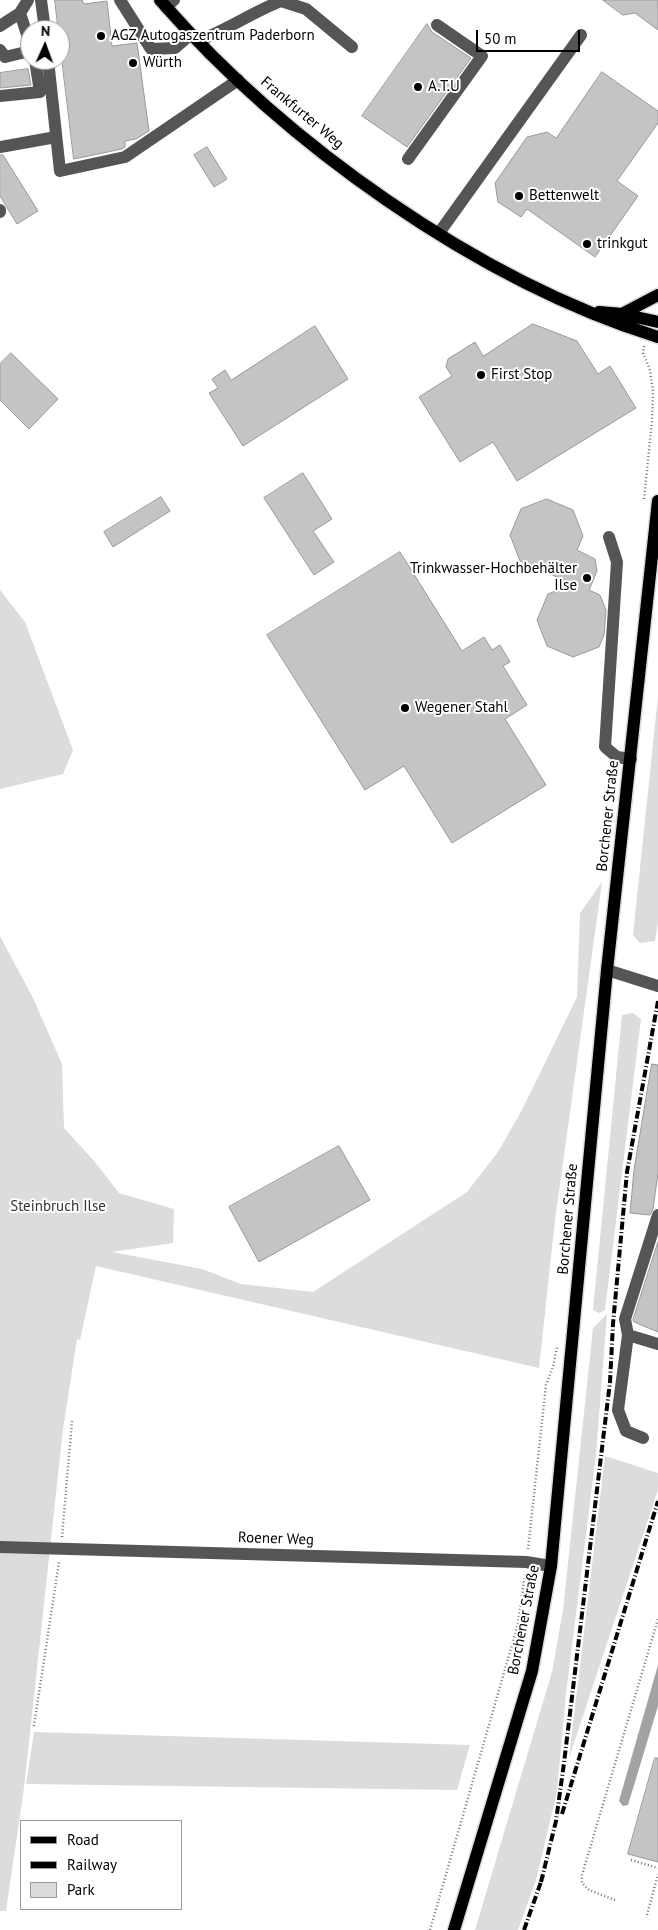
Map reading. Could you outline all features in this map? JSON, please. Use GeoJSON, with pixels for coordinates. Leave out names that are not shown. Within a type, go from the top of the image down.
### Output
{"type":"FeatureCollection","features":[{"type":"Feature","properties":{"kind":"main road","name":"Frankfurter Weg"},"geometry":{"type":"LineString","coordinates":[[167,2],[195,38],[238,80],[304,139],[360,180],[439,233],[526,284],[592,311],[618,324],[658,337]]}},
{"type":"Feature","properties":{"kind":"main road"},"geometry":{"type":"LineString","coordinates":[[622,314],[658,295]]}},
{"type":"Feature","properties":{"kind":"main road","name":"Frankfurter Weg"},"geometry":{"type":"LineString","coordinates":[[592,311],[622,314],[658,322]]}},
{"type":"Feature","properties":{"kind":"main road","name":"Borchener Straße"},"geometry":{"type":"LineString","coordinates":[[454,1930],[532,1671],[551,1566],[607,970],[658,501]]}},
{"type":"Feature","properties":{"kind":"street"},"geometry":{"type":"LineString","coordinates":[[0,26],[20,13],[28,0]]}},
{"type":"Feature","properties":{"kind":"street"},"geometry":{"type":"LineString","coordinates":[[42,0],[44,20]]}},
{"type":"Feature","properties":{"kind":"street"},"geometry":{"type":"LineString","coordinates":[[120,0],[152,49],[175,48],[195,38],[227,30],[281,0],[306,10],[352,46]]}},
{"type":"Feature","properties":{"kind":"street"},"geometry":{"type":"LineString","coordinates":[[20,13],[22,20]]}},
{"type":"Feature","properties":{"kind":"street"},"geometry":{"type":"LineString","coordinates":[[408,160],[482,56],[437,25]]}},
{"type":"Feature","properties":{"kind":"street"},"geometry":{"type":"LineString","coordinates":[[439,233],[581,35]]}},
{"type":"Feature","properties":{"kind":"street"},"geometry":{"type":"LineString","coordinates":[[0,50],[5,57],[20,53]]}},
{"type":"Feature","properties":{"kind":"street"},"geometry":{"type":"LineString","coordinates":[[0,96],[40,92],[37,70]]}},
{"type":"Feature","properties":{"kind":"street"},"geometry":{"type":"LineString","coordinates":[[49,70],[60,171],[125,157],[238,80]]}},
{"type":"Feature","properties":{"kind":"street"},"geometry":{"type":"LineString","coordinates":[[0,147],[56,138]]}},
{"type":"Feature","properties":{"kind":"street"},"geometry":{"type":"LineString","coordinates":[[609,537],[617,562],[606,747],[617,758],[631,759]]}},
{"type":"Feature","properties":{"kind":"street"},"geometry":{"type":"LineString","coordinates":[[607,970],[658,986]]}},
{"type":"Feature","properties":{"kind":"street"},"geometry":{"type":"LineString","coordinates":[[643,1438],[626,1431],[618,1410],[628,1335],[625,1319],[658,1215]]}},
{"type":"Feature","properties":{"kind":"street"},"geometry":{"type":"LineString","coordinates":[[628,1335],[658,1344]]}},
{"type":"Feature","properties":{"kind":"street","name":"Roener Weg"},"geometry":{"type":"LineString","coordinates":[[0,1547],[526,1562],[551,1566]]}},
{"type":"Feature","properties":{"kind":"path"},"geometry":{"type":"LineString","coordinates":[[62,1522],[72,1421]]}},
{"type":"Feature","properties":{"kind":"path"},"geometry":{"type":"LineString","coordinates":[[34,1726],[61,1549]]}},
{"type":"Feature","properties":{"kind":"path"},"geometry":{"type":"LineString","coordinates":[[430,1930],[518,1624],[526,1562]]}},
{"type":"Feature","properties":{"kind":"path"},"geometry":{"type":"LineString","coordinates":[[615,1900],[589,1890],[582,1883],[582,1875],[658,1619]]}},
{"type":"Feature","properties":{"kind":"path"},"geometry":{"type":"LineString","coordinates":[[631,1860],[658,1868]]}},
{"type":"Feature","properties":{"kind":"path"},"geometry":{"type":"LineString","coordinates":[[647,1915],[658,1874]]}},
{"type":"Feature","properties":{"kind":"green space"},"geometry":{"type":"Polygon","coordinates":[[[0,590],[25,622],[73,750],[63,774],[0,789],[0,590]]]}},
{"type":"Feature","properties":{"kind":"green space"},"geometry":{"type":"Polygon","coordinates":[[[658,696],[658,922],[655,941],[640,943],[633,935],[658,696]]]}},
{"type":"Feature","properties":{"kind":"green space","name":"Steinbruch Ilse"},"geometry":{"type":"Polygon","coordinates":[[[602,882],[555,1220],[539,1368],[96,1266],[80,1340],[77,1339],[63,1429],[24,1788],[6,1911],[0,1911],[0,936],[33,998],[62,1064],[64,1128],[95,1162],[119,1193],[174,1209],[173,1243],[112,1252],[202,1269],[241,1284],[313,1292],[467,1192],[498,1152],[522,1110],[577,997],[580,913],[602,882]]]}},
{"type":"Feature","properties":{"kind":"green space"},"geometry":{"type":"Polygon","coordinates":[[[633,1013],[641,1019],[605,1310],[599,1313],[593,1310],[622,1015],[633,1013]]]}},
{"type":"Feature","properties":{"kind":"green space"},"geometry":{"type":"Polygon","coordinates":[[[607,1314],[596,1455],[566,1694],[557,1792],[536,1880],[518,1930],[475,1930],[552,1672],[563,1610],[593,1328],[607,1314]]]}},
{"type":"Feature","properties":{"kind":"green space"},"geometry":{"type":"Polygon","coordinates":[[[605,1456],[658,1473],[658,1490],[569,1758],[605,1456]]]}},
{"type":"Feature","properties":{"kind":"green space"},"geometry":{"type":"Polygon","coordinates":[[[34,1732],[470,1745],[457,1790],[26,1784],[34,1732]]]}},
{"type":"Feature","properties":{"kind":"shaded area"},"geometry":{"type":"Polygon","coordinates":[[[658,1665],[658,1706],[628,1805],[623,1806],[619,1801],[658,1665]]]}},
{"type":"Feature","properties":{"kind":"building"},"geometry":{"type":"Polygon","coordinates":[[[55,0],[82,0],[84,4],[107,1],[112,46],[137,43],[149,131],[136,139],[125,141],[125,147],[122,149],[74,159],[63,70],[70,70],[70,20],[57,20],[55,0]]]}},
{"type":"Feature","properties":{"kind":"building"},"geometry":{"type":"Polygon","coordinates":[[[603,0],[658,0],[658,30],[635,13],[623,15],[603,0]]]}},
{"type":"Feature","properties":{"kind":"building","name":"A.T.U"},"geometry":{"type":"Polygon","coordinates":[[[427,24],[432,32],[471,58],[407,147],[362,116],[427,24]]]}},
{"type":"Feature","properties":{"kind":"building"},"geometry":{"type":"Polygon","coordinates":[[[28,70],[31,85],[0,88],[0,73],[28,70]]]}},
{"type":"Feature","properties":{"kind":"building"},"geometry":{"type":"Polygon","coordinates":[[[602,72],[658,111],[658,123],[617,181],[638,196],[595,257],[527,209],[521,217],[498,202],[495,183],[527,137],[547,132],[556,138],[602,72]]]}},
{"type":"Feature","properties":{"kind":"building"},"geometry":{"type":"Polygon","coordinates":[[[207,147],[227,179],[214,187],[194,155],[207,147]]]}},
{"type":"Feature","properties":{"kind":"building"},"geometry":{"type":"Polygon","coordinates":[[[0,155],[3,155],[38,211],[17,224],[0,196],[0,155]]]}},
{"type":"Feature","properties":{"kind":"building"},"geometry":{"type":"Polygon","coordinates":[[[533,324],[577,341],[598,374],[610,366],[636,408],[517,481],[493,442],[460,462],[419,397],[452,376],[446,367],[448,359],[475,342],[483,356],[533,324]]]}},
{"type":"Feature","properties":{"kind":"building"},"geometry":{"type":"Polygon","coordinates":[[[315,326],[348,379],[243,446],[209,393],[218,388],[212,379],[225,370],[231,380],[315,326]]]}},
{"type":"Feature","properties":{"kind":"building"},"geometry":{"type":"Polygon","coordinates":[[[11,353],[58,399],[29,429],[0,400],[0,364],[11,353]]]}},
{"type":"Feature","properties":{"kind":"building"},"geometry":{"type":"Polygon","coordinates":[[[303,473],[332,519],[313,531],[334,562],[314,575],[264,498],[303,473]]]}},
{"type":"Feature","properties":{"kind":"building"},"geometry":{"type":"Polygon","coordinates":[[[161,497],[170,511],[113,547],[104,532],[161,497]]]}},
{"type":"Feature","properties":{"kind":"building","name":"Trinkwasser-Hochbehälter Ilse"},"geometry":{"type":"Polygon","coordinates":[[[547,499],[573,510],[583,536],[577,550],[595,559],[597,571],[589,590],[600,595],[606,610],[604,635],[599,647],[573,657],[547,646],[537,620],[548,594],[573,584],[520,561],[510,535],[521,509],[547,499]]]}},
{"type":"Feature","properties":{"kind":"building","name":"Wegener Stahl"},"geometry":{"type":"Polygon","coordinates":[[[400,552],[462,651],[484,637],[492,650],[500,645],[510,662],[503,666],[527,705],[505,719],[546,785],[452,843],[404,766],[365,790],[267,635],[400,552]]]}},
{"type":"Feature","properties":{"kind":"building"},"geometry":{"type":"Polygon","coordinates":[[[652,1064],[658,1065],[658,1173],[653,1209],[650,1215],[630,1213],[634,1170],[652,1064]]]}},
{"type":"Feature","properties":{"kind":"building"},"geometry":{"type":"Polygon","coordinates":[[[339,1146],[370,1200],[259,1262],[229,1207],[339,1146]]]}},
{"type":"Feature","properties":{"kind":"building"},"geometry":{"type":"Polygon","coordinates":[[[658,1242],[658,1332],[633,1320],[658,1242]]]}},
{"type":"Feature","properties":{"kind":"building"},"geometry":{"type":"Polygon","coordinates":[[[655,1758],[658,1758],[658,1862],[628,1854],[655,1758]]]}},
{"type":"Feature","properties":{"kind":"railway"},"geometry":{"type":"LineString","coordinates":[[541,1882],[556,1821],[564,1763],[610,1382],[613,1324],[627,1172],[658,1001]]}},
{"type":"Feature","properties":{"kind":"railway"},"geometry":{"type":"LineString","coordinates":[[562,1814],[658,1501]]}},
{"type":"Feature","properties":{"kind":"railway"},"geometry":{"type":"LineString","coordinates":[[524,1930],[543,1876]]}},
{"type":"Feature","properties":{"kind":"place","name":"AGZ Autogaszentrum Paderborn"},"geometry":{"type":"Point","coordinates":[101,36]}},
{"type":"Feature","properties":{"kind":"place","name":"Würth"},"geometry":{"type":"Point","coordinates":[133,63]}},
{"type":"Feature","properties":{"kind":"place","name":"A.T.U"},"geometry":{"type":"Point","coordinates":[418,87]}},
{"type":"Feature","properties":{"kind":"place","name":"Bettenwelt"},"geometry":{"type":"Point","coordinates":[519,196]}},
{"type":"Feature","properties":{"kind":"place","name":"trinkgut"},"geometry":{"type":"Point","coordinates":[587,244]}},
{"type":"Feature","properties":{"kind":"place","name":"First Stop"},"geometry":{"type":"Point","coordinates":[481,375]}},
{"type":"Feature","properties":{"kind":"place","name":"Trinkwasser-Hochbehälter Ilse"},"geometry":{"type":"Point","coordinates":[587,578]}},
{"type":"Feature","properties":{"kind":"place","name":"Wegener Stahl"},"geometry":{"type":"Point","coordinates":[405,708]}}]}
